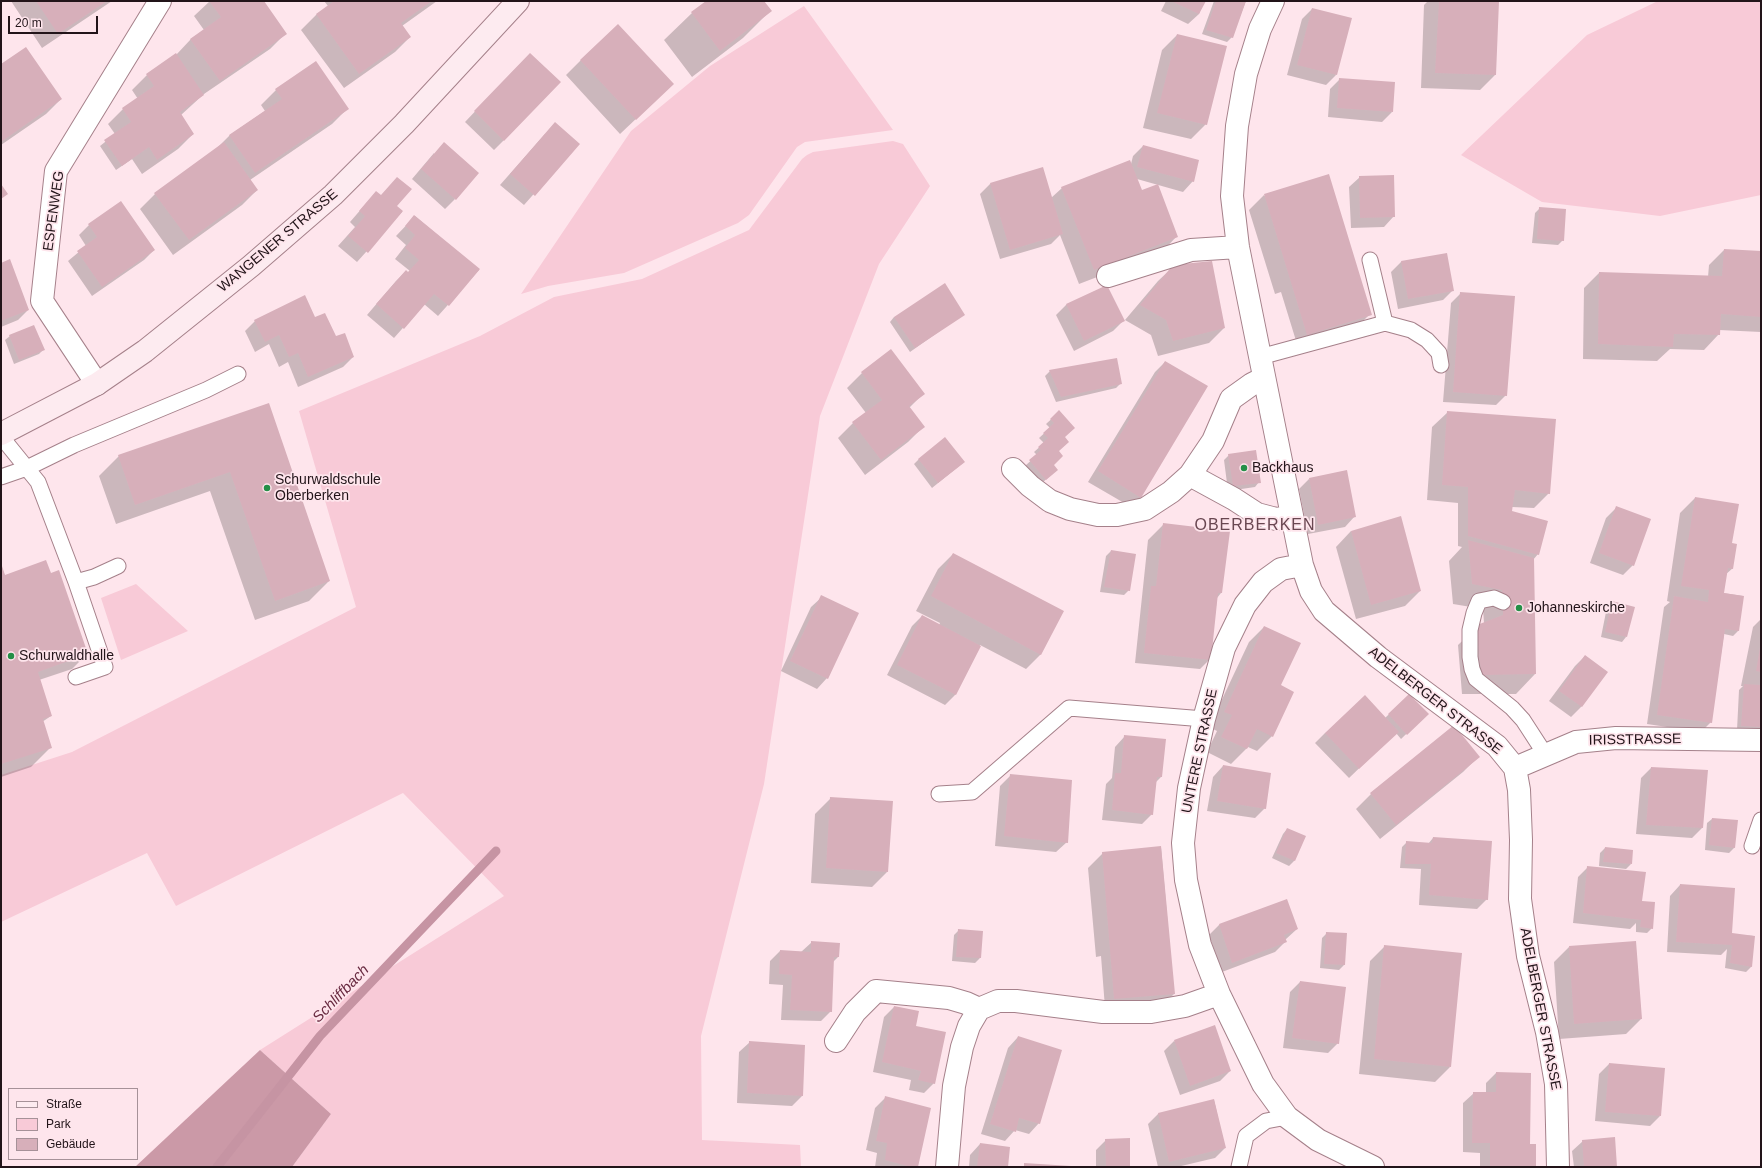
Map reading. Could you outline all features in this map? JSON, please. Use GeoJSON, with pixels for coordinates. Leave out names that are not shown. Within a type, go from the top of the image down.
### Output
{"type":"FeatureCollection","features":[{"type":"Feature","properties":{"kind":"main road","name":"WANGENER STRASSE"},"geometry":{"type":"LineString","coordinates":[[1,434],[97,384],[145,351],[251,266],[333,195],[404,124],[518,1]]}},
{"type":"Feature","properties":{"kind":"street","name":"ESPENWEG"},"geometry":{"type":"LineString","coordinates":[[97,384],[42,301],[56,171],[160,1]]}},
{"type":"Feature","properties":{"kind":"street","name":"ADELBERGER STRASSE"},"geometry":{"type":"LineString","coordinates":[[1272,1],[1260,29],[1246,74],[1237,126],[1232,196],[1238,247],[1302,565],[1313,595],[1324,611],[1378,657],[1497,746],[1515,768],[1519,790],[1521,840],[1520,899],[1528,956],[1546,1032],[1556,1084],[1558,1167]]}},
{"type":"Feature","properties":{"kind":"street"},"geometry":{"type":"LineString","coordinates":[[1108,276],[1191,250],[1238,247]]}},
{"type":"Feature","properties":{"kind":"street"},"geometry":{"type":"LineString","coordinates":[[1013,469],[1030,486],[1050,501],[1070,509],[1098,515],[1117,515],[1145,509],[1171,492],[1190,475],[1213,441],[1231,398],[1252,384],[1262,368]]}},
{"type":"Feature","properties":{"kind":"street"},"geometry":{"type":"LineString","coordinates":[[1190,475],[1258,514],[1276,519],[1292,516]]}},
{"type":"Feature","properties":{"kind":"street","name":"UNTERE STRASSE"},"geometry":{"type":"LineString","coordinates":[[1302,565],[1281,569],[1263,582],[1244,605],[1224,648],[1204,719],[1189,788],[1183,843],[1186,880],[1200,945],[1219,994],[1263,1084],[1287,1117],[1318,1140],[1373,1167]]}},
{"type":"Feature","properties":{"kind":"street","name":"IRISSTRASSE"},"geometry":{"type":"LineString","coordinates":[[1515,768],[1576,742],[1616,738],[1761,740]]}},
{"type":"Feature","properties":{"kind":"street"},"geometry":{"type":"LineString","coordinates":[[836,1041],[855,1012],[876,991],[948,998],[980,1009]]}},
{"type":"Feature","properties":{"kind":"street"},"geometry":{"type":"LineString","coordinates":[[947,1167],[954,1086],[962,1047],[969,1026],[980,1009],[998,1001],[1016,1001],[1103,1012],[1151,1012],[1185,1006],[1219,994]]}},
{"type":"Feature","properties":{"kind":"lane"},"geometry":{"type":"LineString","coordinates":[[1370,260],[1385,323]]}},
{"type":"Feature","properties":{"kind":"lane"},"geometry":{"type":"LineString","coordinates":[[1262,368],[1385,323],[1411,330],[1427,340],[1439,354],[1441,365]]}},
{"type":"Feature","properties":{"kind":"lane"},"geometry":{"type":"LineString","coordinates":[[1,477],[27,468],[74,445],[206,390],[238,374]]}},
{"type":"Feature","properties":{"kind":"lane"},"geometry":{"type":"LineString","coordinates":[[1,434],[38,482],[106,667],[76,677]]}},
{"type":"Feature","properties":{"kind":"lane"},"geometry":{"type":"LineString","coordinates":[[76,582],[94,577],[118,566]]}},
{"type":"Feature","properties":{"kind":"lane"},"geometry":{"type":"LineString","coordinates":[[1503,602],[1494,598],[1479,601],[1474,613],[1470,630],[1470,657],[1472,669],[1476,679],[1512,708],[1523,720],[1545,754]]}},
{"type":"Feature","properties":{"kind":"lane"},"geometry":{"type":"LineString","coordinates":[[939,794],[972,792],[1069,708],[1204,719]]}},
{"type":"Feature","properties":{"kind":"lane"},"geometry":{"type":"LineString","coordinates":[[1752,846],[1761,820]]}},
{"type":"Feature","properties":{"kind":"lane"},"geometry":{"type":"LineString","coordinates":[[1239,1167],[1246,1136],[1266,1121],[1287,1117]]}},
{"type":"Feature","properties":{"kind":"green space"},"geometry":{"type":"Polygon","coordinates":[[[1658,1],[1761,1],[1761,195],[1660,216],[1542,202],[1461,155],[1587,35],[1658,1]]]}},
{"type":"Feature","properties":{"kind":"green space"},"geometry":{"type":"Polygon","coordinates":[[[804,6],[893,130],[805,142],[797,147],[749,215],[738,223],[624,273],[548,286],[521,294],[631,131],[710,66],[804,6]]]}},
{"type":"Feature","properties":{"kind":"green space"},"geometry":{"type":"Polygon","coordinates":[[[893,141],[903,144],[930,186],[879,264],[820,416],[764,784],[701,1036],[702,1140],[800,1145],[801,1167],[292,1167],[331,1114],[260,1050],[504,896],[403,793],[176,906],[147,853],[1,922],[1,775],[72,752],[356,607],[299,411],[480,336],[554,297],[642,279],[749,230],[802,159],[813,152],[893,141]]]}},
{"type":"Feature","properties":{"kind":"green space"},"geometry":{"type":"Polygon","coordinates":[[[136,584],[188,631],[121,660],[101,598],[136,584]]]}},
{"type":"Feature","properties":{"kind":"shaded area"},"geometry":{"type":"Polygon","coordinates":[[[260,1050],[331,1114],[292,1167],[135,1167],[260,1050]]]}},
{"type":"Feature","properties":{"kind":"building"},"geometry":{"type":"Polygon","coordinates":[[[36,1],[107,1],[58,34],[36,1]]]}},
{"type":"Feature","properties":{"kind":"building"},"geometry":{"type":"Polygon","coordinates":[[[209,1],[264,1],[287,34],[220,81],[190,39],[221,17],[209,1]]]}},
{"type":"Feature","properties":{"kind":"building"},"geometry":{"type":"Polygon","coordinates":[[[334,1],[432,1],[401,23],[411,37],[359,74],[316,14],[334,1]]]}},
{"type":"Feature","properties":{"kind":"building"},"geometry":{"type":"Polygon","coordinates":[[[706,1],[764,1],[772,11],[720,51],[691,12],[706,1]]]}},
{"type":"Feature","properties":{"kind":"building"},"geometry":{"type":"Polygon","coordinates":[[[1171,1],[1206,1],[1199,14],[1171,1]]]}},
{"type":"Feature","properties":{"kind":"building"},"geometry":{"type":"Polygon","coordinates":[[[1216,1],[1246,1],[1233,38],[1206,30],[1216,1]]]}},
{"type":"Feature","properties":{"kind":"building"},"geometry":{"type":"Polygon","coordinates":[[[1439,1],[1499,1],[1496,75],[1435,73],[1439,1]]]}},
{"type":"Feature","properties":{"kind":"building"},"geometry":{"type":"Polygon","coordinates":[[[1312,8],[1352,18],[1337,75],[1297,65],[1312,8]]]}},
{"type":"Feature","properties":{"kind":"building"},"geometry":{"type":"Polygon","coordinates":[[[618,24],[674,84],[636,120],[580,60],[618,24]]]}},
{"type":"Feature","properties":{"kind":"building"},"geometry":{"type":"Polygon","coordinates":[[[1177,34],[1227,46],[1207,125],[1157,113],[1177,34]]]}},
{"type":"Feature","properties":{"kind":"building"},"geometry":{"type":"Polygon","coordinates":[[[26,47],[62,99],[1,142],[1,64],[26,47]]]}},
{"type":"Feature","properties":{"kind":"building"},"geometry":{"type":"Polygon","coordinates":[[[176,53],[204,95],[180,112],[194,134],[157,160],[149,147],[122,166],[104,140],[131,122],[122,108],[154,86],[146,74],[176,53]]]}},
{"type":"Feature","properties":{"kind":"building"},"geometry":{"type":"Polygon","coordinates":[[[530,53],[561,82],[504,141],[474,111],[530,53]]]}},
{"type":"Feature","properties":{"kind":"building"},"geometry":{"type":"Polygon","coordinates":[[[316,61],[349,109],[255,173],[229,135],[282,99],[275,89],[316,61]]]}},
{"type":"Feature","properties":{"kind":"building"},"geometry":{"type":"Polygon","coordinates":[[[1339,78],[1395,82],[1393,112],[1337,108],[1339,78]]]}},
{"type":"Feature","properties":{"kind":"building"},"geometry":{"type":"Polygon","coordinates":[[[555,122],[580,144],[535,196],[510,174],[555,122]]]}},
{"type":"Feature","properties":{"kind":"building"},"geometry":{"type":"Polygon","coordinates":[[[224,142],[258,190],[189,240],[154,193],[224,142]]]}},
{"type":"Feature","properties":{"kind":"building"},"geometry":{"type":"Polygon","coordinates":[[[444,142],[479,173],[456,200],[421,169],[444,142]]]}},
{"type":"Feature","properties":{"kind":"building"},"geometry":{"type":"Polygon","coordinates":[[[1143,145],[1199,160],[1194,182],[1137,167],[1143,145]]]}},
{"type":"Feature","properties":{"kind":"building"},"geometry":{"type":"Polygon","coordinates":[[[1130,160],[1142,190],[1158,184],[1178,237],[1094,270],[1061,187],[1130,160]]]}},
{"type":"Feature","properties":{"kind":"building"},"geometry":{"type":"Polygon","coordinates":[[[1043,167],[1063,234],[1010,250],[990,183],[1043,167]]]}},
{"type":"Feature","properties":{"kind":"building"},"geometry":{"type":"Polygon","coordinates":[[[1329,174],[1372,315],[1307,335],[1264,194],[1329,174]]]}},
{"type":"Feature","properties":{"kind":"building"},"geometry":{"type":"Polygon","coordinates":[[[1394,175],[1395,217],[1360,218],[1359,176],[1394,175]]]}},
{"type":"Feature","properties":{"kind":"building"},"geometry":{"type":"Polygon","coordinates":[[[397,177],[412,189],[397,206],[403,211],[368,253],[348,236],[365,216],[359,211],[376,191],[381,195],[397,177]]]}},
{"type":"Feature","properties":{"kind":"building"},"geometry":{"type":"Polygon","coordinates":[[[1,184],[8,194],[1,199],[1,184]]]}},
{"type":"Feature","properties":{"kind":"building"},"geometry":{"type":"Polygon","coordinates":[[[121,201],[155,250],[102,287],[77,251],[97,237],[88,224],[121,201]]]}},
{"type":"Feature","properties":{"kind":"building"},"geometry":{"type":"Polygon","coordinates":[[[1539,207],[1566,209],[1564,241],[1537,239],[1539,207]]]}},
{"type":"Feature","properties":{"kind":"building"},"geometry":{"type":"Polygon","coordinates":[[[414,215],[480,269],[449,306],[434,294],[404,329],[376,304],[406,270],[408,272],[419,260],[405,248],[415,235],[405,226],[414,215]]]}},
{"type":"Feature","properties":{"kind":"building"},"geometry":{"type":"Polygon","coordinates":[[[1724,249],[1761,251],[1761,317],[1721,314],[1720,335],[1674,334],[1673,347],[1598,344],[1599,272],[1722,276],[1724,249]]]}},
{"type":"Feature","properties":{"kind":"building"},"geometry":{"type":"Polygon","coordinates":[[[1447,253],[1454,291],[1408,299],[1401,261],[1447,253]]]}},
{"type":"Feature","properties":{"kind":"building"},"geometry":{"type":"Polygon","coordinates":[[[10,259],[29,310],[1,321],[1,263],[10,259]]]}},
{"type":"Feature","properties":{"kind":"building"},"geometry":{"type":"Polygon","coordinates":[[[1212,261],[1225,328],[1173,341],[1166,320],[1140,305],[1173,265],[1212,261]]]}},
{"type":"Feature","properties":{"kind":"building"},"geometry":{"type":"Polygon","coordinates":[[[945,283],[965,315],[915,348],[894,317],[945,283]]]}},
{"type":"Feature","properties":{"kind":"building"},"geometry":{"type":"Polygon","coordinates":[[[1107,285],[1125,321],[1084,341],[1066,304],[1107,285]]]}},
{"type":"Feature","properties":{"kind":"building"},"geometry":{"type":"Polygon","coordinates":[[[1460,292],[1515,296],[1507,396],[1453,392],[1460,292]]]}},
{"type":"Feature","properties":{"kind":"building"},"geometry":{"type":"Polygon","coordinates":[[[305,295],[315,317],[325,313],[336,336],[345,333],[354,357],[308,377],[298,353],[289,357],[279,335],[265,342],[254,320],[305,295]]]}},
{"type":"Feature","properties":{"kind":"building"},"geometry":{"type":"Polygon","coordinates":[[[34,325],[45,350],[19,360],[9,335],[34,325]]]}},
{"type":"Feature","properties":{"kind":"building"},"geometry":{"type":"Polygon","coordinates":[[[891,349],[925,394],[909,406],[925,427],[881,460],[852,422],[882,400],[861,372],[891,349]]]}},
{"type":"Feature","properties":{"kind":"building"},"geometry":{"type":"Polygon","coordinates":[[[1117,358],[1122,384],[1061,397],[1049,370],[1117,358]]]}},
{"type":"Feature","properties":{"kind":"building"},"geometry":{"type":"Polygon","coordinates":[[[1165,361],[1208,386],[1141,498],[1098,471],[1165,361]]]}},
{"type":"Feature","properties":{"kind":"building","name":"Schurwaldschule Oberberken"},"geometry":{"type":"Polygon","coordinates":[[[269,403],[330,581],[275,601],[230,472],[135,505],[118,455],[269,403]]]}},
{"type":"Feature","properties":{"kind":"building"},"geometry":{"type":"Polygon","coordinates":[[[1059,410],[1075,428],[1065,437],[1069,442],[1059,451],[1063,456],[1054,465],[1058,470],[1046,480],[1029,460],[1041,450],[1038,447],[1048,438],[1043,433],[1054,423],[1050,419],[1059,410]]]}},
{"type":"Feature","properties":{"kind":"building"},"geometry":{"type":"Polygon","coordinates":[[[1447,411],[1556,419],[1550,494],[1515,490],[1512,511],[1548,521],[1539,555],[1468,536],[1468,487],[1442,485],[1447,411]]]}},
{"type":"Feature","properties":{"kind":"building"},"geometry":{"type":"Polygon","coordinates":[[[945,437],[965,462],[938,483],[918,459],[945,437]]]}},
{"type":"Feature","properties":{"kind":"building","name":"Backhaus"},"geometry":{"type":"Polygon","coordinates":[[[1256,450],[1261,483],[1233,486],[1228,454],[1256,450]]]}},
{"type":"Feature","properties":{"kind":"building"},"geometry":{"type":"Polygon","coordinates":[[[1347,470],[1356,517],[1318,525],[1309,478],[1347,470]]]}},
{"type":"Feature","properties":{"kind":"building"},"geometry":{"type":"Polygon","coordinates":[[[1695,497],[1739,504],[1732,543],[1737,544],[1733,569],[1728,568],[1724,593],[1744,596],[1739,631],[1725,629],[1712,723],[1657,715],[1674,596],[1708,602],[1709,590],[1681,586],[1695,497]]]}},
{"type":"Feature","properties":{"kind":"building"},"geometry":{"type":"Polygon","coordinates":[[[1616,506],[1651,519],[1634,566],[1599,553],[1616,506]]]}},
{"type":"Feature","properties":{"kind":"building"},"geometry":{"type":"Polygon","coordinates":[[[1401,516],[1421,591],[1371,605],[1351,531],[1401,516]]]}},
{"type":"Feature","properties":{"kind":"building"},"geometry":{"type":"Polygon","coordinates":[[[1163,523],[1230,531],[1222,593],[1218,593],[1211,660],[1144,653],[1151,586],[1156,586],[1163,523]]]}},
{"type":"Feature","properties":{"kind":"building","name":"Johanneskirche"},"geometry":{"type":"Polygon","coordinates":[[[1468,540],[1534,558],[1536,674],[1481,675],[1477,625],[1503,615],[1502,590],[1472,584],[1468,540]]]}},
{"type":"Feature","properties":{"kind":"building"},"geometry":{"type":"Polygon","coordinates":[[[1111,550],[1136,554],[1130,591],[1104,587],[1111,550]]]}},
{"type":"Feature","properties":{"kind":"building"},"geometry":{"type":"Polygon","coordinates":[[[953,553],[1064,611],[1041,655],[931,596],[953,553]]]}},
{"type":"Feature","properties":{"kind":"building"},"geometry":{"type":"Polygon","coordinates":[[[46,560],[51,573],[59,570],[88,654],[38,672],[52,716],[43,719],[52,748],[1,764],[1,563],[5,575],[46,560]]]}},
{"type":"Feature","properties":{"kind":"building"},"geometry":{"type":"Polygon","coordinates":[[[821,595],[859,613],[828,679],[790,661],[821,595]]]}},
{"type":"Feature","properties":{"kind":"building"},"geometry":{"type":"Polygon","coordinates":[[[1612,601],[1635,607],[1627,637],[1605,632],[1612,601]]]}},
{"type":"Feature","properties":{"kind":"building"},"geometry":{"type":"Polygon","coordinates":[[[922,615],[981,646],[956,695],[897,665],[922,615]]]}},
{"type":"Feature","properties":{"kind":"building"},"geometry":{"type":"Polygon","coordinates":[[[1264,626],[1301,643],[1281,685],[1294,692],[1273,737],[1257,729],[1247,749],[1221,737],[1232,715],[1224,712],[1264,626]]]}},
{"type":"Feature","properties":{"kind":"building"},"geometry":{"type":"Polygon","coordinates":[[[1761,648],[1761,672],[1756,671],[1761,648]]]}},
{"type":"Feature","properties":{"kind":"building"},"geometry":{"type":"Polygon","coordinates":[[[1585,655],[1608,672],[1582,707],[1559,691],[1585,655]]]}},
{"type":"Feature","properties":{"kind":"building"},"geometry":{"type":"Polygon","coordinates":[[[1744,684],[1761,685],[1761,727],[1741,726],[1744,684]]]}},
{"type":"Feature","properties":{"kind":"building"},"geometry":{"type":"Polygon","coordinates":[[[1409,694],[1429,714],[1407,735],[1388,714],[1409,694]]]}},
{"type":"Feature","properties":{"kind":"building"},"geometry":{"type":"Polygon","coordinates":[[[1365,695],[1399,732],[1359,769],[1325,733],[1365,695]]]}},
{"type":"Feature","properties":{"kind":"building"},"geometry":{"type":"Polygon","coordinates":[[[1454,725],[1480,757],[1396,825],[1370,793],[1454,725]]]}},
{"type":"Feature","properties":{"kind":"building"},"geometry":{"type":"Polygon","coordinates":[[[1124,735],[1166,739],[1162,777],[1157,777],[1153,815],[1112,810],[1115,773],[1121,773],[1124,735]]]}},
{"type":"Feature","properties":{"kind":"building"},"geometry":{"type":"Polygon","coordinates":[[[1223,765],[1271,773],[1266,809],[1217,801],[1223,765]]]}},
{"type":"Feature","properties":{"kind":"building"},"geometry":{"type":"Polygon","coordinates":[[[1651,767],[1708,770],[1703,828],[1646,825],[1651,767]]]}},
{"type":"Feature","properties":{"kind":"building"},"geometry":{"type":"Polygon","coordinates":[[[1010,774],[1072,780],[1068,843],[1004,836],[1010,774]]]}},
{"type":"Feature","properties":{"kind":"building"},"geometry":{"type":"Polygon","coordinates":[[[830,797],[893,801],[888,872],[826,868],[830,797]]]}},
{"type":"Feature","properties":{"kind":"building"},"geometry":{"type":"Polygon","coordinates":[[[1712,818],[1738,820],[1735,848],[1709,845],[1712,818]]]}},
{"type":"Feature","properties":{"kind":"building"},"geometry":{"type":"Polygon","coordinates":[[[1287,828],[1306,836],[1295,861],[1276,853],[1287,828]]]}},
{"type":"Feature","properties":{"kind":"building"},"geometry":{"type":"Polygon","coordinates":[[[1433,837],[1492,841],[1488,900],[1429,895],[1431,864],[1405,864],[1406,841],[1432,843],[1433,837]]]}},
{"type":"Feature","properties":{"kind":"building"},"geometry":{"type":"Polygon","coordinates":[[[1161,846],[1175,994],[1114,999],[1102,852],[1161,846]]]}},
{"type":"Feature","properties":{"kind":"building"},"geometry":{"type":"Polygon","coordinates":[[[1605,847],[1633,850],[1632,864],[1603,862],[1605,847]]]}},
{"type":"Feature","properties":{"kind":"building"},"geometry":{"type":"Polygon","coordinates":[[[1587,866],[1646,872],[1642,901],[1655,902],[1653,929],[1640,927],[1641,920],[1583,913],[1587,866]]]}},
{"type":"Feature","properties":{"kind":"building"},"geometry":{"type":"Polygon","coordinates":[[[1680,884],[1735,888],[1732,933],[1755,936],[1752,967],[1730,963],[1732,945],[1676,942],[1680,884]]]}},
{"type":"Feature","properties":{"kind":"building"},"geometry":{"type":"Polygon","coordinates":[[[1287,899],[1298,929],[1284,935],[1287,942],[1232,963],[1219,924],[1287,899]]]}},
{"type":"Feature","properties":{"kind":"building"},"geometry":{"type":"Polygon","coordinates":[[[958,929],[983,931],[981,958],[956,957],[958,929]]]}},
{"type":"Feature","properties":{"kind":"building"},"geometry":{"type":"Polygon","coordinates":[[[1326,932],[1347,933],[1345,965],[1324,964],[1326,932]]]}},
{"type":"Feature","properties":{"kind":"building"},"geometry":{"type":"Polygon","coordinates":[[[811,941],[840,943],[839,957],[834,957],[832,1012],[790,1010],[792,975],[779,974],[780,950],[811,952],[811,941]]]}},
{"type":"Feature","properties":{"kind":"building"},"geometry":{"type":"Polygon","coordinates":[[[1636,941],[1642,1019],[1574,1024],[1569,946],[1636,941]]]}},
{"type":"Feature","properties":{"kind":"building"},"geometry":{"type":"Polygon","coordinates":[[[1384,945],[1462,953],[1451,1067],[1374,1059],[1384,945]]]}},
{"type":"Feature","properties":{"kind":"building"},"geometry":{"type":"Polygon","coordinates":[[[1300,981],[1346,987],[1339,1044],[1292,1038],[1300,981]]]}},
{"type":"Feature","properties":{"kind":"building"},"geometry":{"type":"Polygon","coordinates":[[[894,1006],[919,1011],[916,1026],[946,1032],[935,1084],[918,1080],[921,1071],[882,1062],[894,1006]]]}},
{"type":"Feature","properties":{"kind":"building"},"geometry":{"type":"Polygon","coordinates":[[[1215,1025],[1231,1071],[1190,1086],[1174,1040],[1215,1025]]]}},
{"type":"Feature","properties":{"kind":"building"},"geometry":{"type":"Polygon","coordinates":[[[1018,1036],[1062,1050],[1040,1124],[1019,1118],[1016,1132],[990,1124],[1018,1036]]]}},
{"type":"Feature","properties":{"kind":"building"},"geometry":{"type":"Polygon","coordinates":[[[749,1041],[805,1045],[803,1096],[747,1093],[749,1041]]]}},
{"type":"Feature","properties":{"kind":"building"},"geometry":{"type":"Polygon","coordinates":[[[1609,1063],[1665,1068],[1661,1116],[1605,1112],[1609,1063]]]}},
{"type":"Feature","properties":{"kind":"building"},"geometry":{"type":"Polygon","coordinates":[[[1496,1072],[1531,1073],[1530,1144],[1536,1144],[1536,1167],[1490,1167],[1490,1143],[1472,1143],[1473,1092],[1496,1092],[1496,1072]]]}},
{"type":"Feature","properties":{"kind":"building"},"geometry":{"type":"Polygon","coordinates":[[[885,1096],[931,1108],[918,1167],[911,1167],[885,1160],[887,1143],[876,1141],[885,1096]]]}},
{"type":"Feature","properties":{"kind":"building"},"geometry":{"type":"Polygon","coordinates":[[[1214,1099],[1226,1148],[1169,1162],[1158,1113],[1214,1099]]]}},
{"type":"Feature","properties":{"kind":"building"},"geometry":{"type":"Polygon","coordinates":[[[1615,1137],[1617,1167],[1584,1167],[1582,1140],[1615,1137]]]}},
{"type":"Feature","properties":{"kind":"building"},"geometry":{"type":"Polygon","coordinates":[[[1130,1138],[1130,1167],[1106,1167],[1105,1139],[1130,1138]]]}},
{"type":"Feature","properties":{"kind":"building"},"geometry":{"type":"Polygon","coordinates":[[[980,1143],[1010,1147],[1008,1167],[977,1167],[980,1143]]]}},
{"type":"Feature","properties":{"kind":"building"},"geometry":{"type":"Polygon","coordinates":[[[1024,1163],[1071,1166],[1071,1167],[1024,1167],[1024,1163]]]}},
{"type":"Feature","properties":{"kind":"waterway","name":"Schliffbach"},"geometry":{"type":"LineString","coordinates":[[217,1167],[320,1036],[496,851]]}},
{"type":"Feature","properties":{"kind":"place","name":"Backhaus"},"geometry":{"type":"Point","coordinates":[1244,468]}},
{"type":"Feature","properties":{"kind":"place","name":"Schurwaldschule Oberberken"},"geometry":{"type":"Point","coordinates":[267,488]}},
{"type":"Feature","properties":{"kind":"place","name":"Johanneskirche"},"geometry":{"type":"Point","coordinates":[1519,608]}},
{"type":"Feature","properties":{"kind":"place","name":"Schurwaldhalle"},"geometry":{"type":"Point","coordinates":[11,656]}},
{"type":"Feature","properties":{"kind":"district","name":"OBERBERKEN"},"geometry":{"type":"Point","coordinates":[1255,526]}}]}
